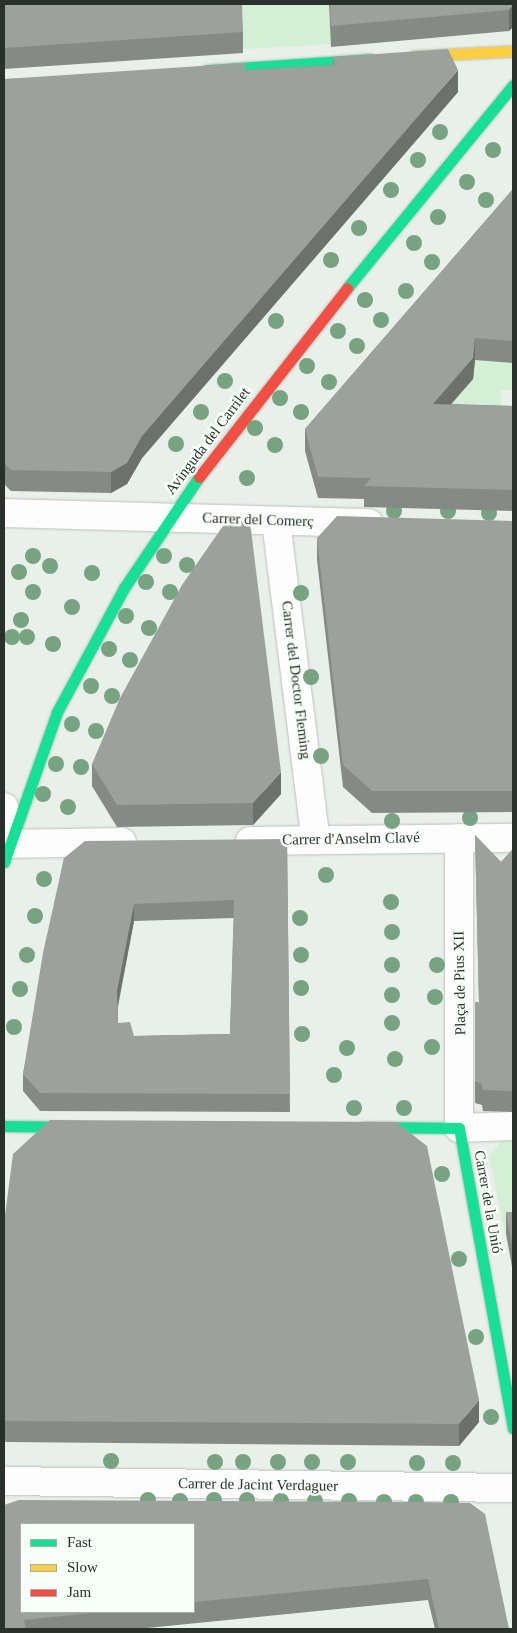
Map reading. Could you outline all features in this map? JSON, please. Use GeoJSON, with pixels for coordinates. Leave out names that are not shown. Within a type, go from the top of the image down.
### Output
{"type":"FeatureCollection","features":[{"type":"Feature","properties":{"kind":"street"},"geometry":{"type":"LineString","coordinates":[[405,56],[513,50]]}},
{"type":"Feature","properties":{"kind":"street"},"geometry":{"type":"LineString","coordinates":[[190,72],[385,58]]}},
{"type":"Feature","properties":{"kind":"street","name":"Avinguda del Carrilet"},"geometry":{"type":"LineString","coordinates":[[5,850],[57,712],[124,588],[169,517],[250,408],[513,85]]}},
{"type":"Feature","properties":{"kind":"street","name":"Carrer del Comerç"},"geometry":{"type":"LineString","coordinates":[[4,513],[395,524]]}},
{"type":"Feature","properties":{"kind":"street","name":"Carrer del Doctor Fleming"},"geometry":{"type":"LineString","coordinates":[[276,521],[316,840]]}},
{"type":"Feature","properties":{"kind":"street"},"geometry":{"type":"LineString","coordinates":[[4,808],[5,850],[150,842]]}},
{"type":"Feature","properties":{"kind":"street","name":"Plaça de Pius XII"},"geometry":{"type":"LineString","coordinates":[[459,838],[459,1128]]}},
{"type":"Feature","properties":{"kind":"street","name":"Carrer d'Anselm Clavé"},"geometry":{"type":"LineString","coordinates":[[228,841],[513,838]]}},
{"type":"Feature","properties":{"kind":"street"},"geometry":{"type":"LineString","coordinates":[[4,1126],[93,1127]]}},
{"type":"Feature","properties":{"kind":"street"},"geometry":{"type":"LineString","coordinates":[[350,1127],[459,1128],[513,1126]]}},
{"type":"Feature","properties":{"kind":"street","name":"Carrer de la Unió"},"geometry":{"type":"LineString","coordinates":[[459,1128],[513,1428]]}},
{"type":"Feature","properties":{"kind":"street","name":"Carrer de Jacint Verdaguer"},"geometry":{"type":"LineString","coordinates":[[4,1480],[513,1488]]}},
{"type":"Feature","properties":{"kind":"green space"},"geometry":{"type":"Polygon","coordinates":[[[241,4],[329,4],[331,44],[243,49],[241,4]]]}},
{"type":"Feature","properties":{"kind":"green space"},"geometry":{"type":"Polygon","coordinates":[[[475,360],[513,362],[513,390],[501,390],[500,415],[410,414],[475,360]]]}},
{"type":"Feature","properties":{"kind":"green space"},"geometry":{"type":"Polygon","coordinates":[[[503,1139],[513,1139],[513,1233],[506,1234],[489,1156],[503,1139]]]}},
{"type":"Feature","properties":{"kind":"building"},"geometry":{"type":"Polygon","coordinates":[[[4,4],[242,4],[243,32],[4,48],[4,4]]]}},
{"type":"Feature","properties":{"kind":"building"},"geometry":{"type":"Polygon","coordinates":[[[330,4],[513,5],[509,10],[331,26],[330,4]]]}},
{"type":"Feature","properties":{"kind":"building"},"geometry":{"type":"Polygon","coordinates":[[[448,49],[458,70],[142,436],[127,463],[111,472],[11,470],[4,463],[4,78],[245,63],[245,70],[334,65],[333,57],[448,49]]]}},
{"type":"Feature","properties":{"kind":"building"},"geometry":{"type":"Polygon","coordinates":[[[513,189],[513,341],[475,338],[473,358],[433,404],[513,406],[513,490],[364,486],[371,478],[318,477],[305,429],[513,189]]]}},
{"type":"Feature","properties":{"kind":"building"},"geometry":{"type":"Polygon","coordinates":[[[236,516],[249,521],[251,530],[281,772],[253,803],[117,805],[92,764],[120,698],[182,585],[225,523],[236,516]]]}},
{"type":"Feature","properties":{"kind":"building"},"geometry":{"type":"Polygon","coordinates":[[[337,516],[513,521],[513,791],[372,791],[343,765],[317,538],[337,516]]]}},
{"type":"Feature","properties":{"kind":"building"},"geometry":{"type":"Polygon","coordinates":[[[475,835],[501,862],[513,849],[513,1091],[483,1090],[482,1084],[475,1081],[475,1002],[479,1002],[475,835]]]}},
{"type":"Feature","properties":{"kind":"building"},"geometry":{"type":"Polygon","coordinates":[[[287,839],[290,1094],[40,1093],[23,1074],[43,953],[64,858],[85,841],[287,839]],[[234,900],[134,904],[117,991],[118,1023],[130,1022],[134,1036],[230,1034],[234,900]]]}},
{"type":"Feature","properties":{"kind":"building"},"geometry":{"type":"Polygon","coordinates":[[[50,1120],[396,1122],[427,1146],[479,1400],[459,1424],[6,1421],[4,1418],[4,1223],[13,1154],[50,1120]]]}},
{"type":"Feature","properties":{"kind":"building"},"geometry":{"type":"Polygon","coordinates":[[[506,1212],[513,1212],[513,1250],[506,1212]]]}},
{"type":"Feature","properties":{"kind":"building"},"geometry":{"type":"Polygon","coordinates":[[[19,1500],[470,1503],[485,1514],[509,1629],[439,1629],[428,1579],[195,1602],[195,1523],[20,1523],[20,1613],[92,1613],[24,1620],[26,1629],[4,1629],[4,1505],[19,1500]]]}},
{"type":"Feature","properties":{"kind":"traffic: fast"},"geometry":{"type":"LineString","coordinates":[[207,70],[371,59]]}},
{"type":"Feature","properties":{"kind":"traffic: fast"},"geometry":{"type":"LineString","coordinates":[[347,288],[513,85]]}},
{"type":"Feature","properties":{"kind":"traffic: fast"},"geometry":{"type":"LineString","coordinates":[[4,862],[57,712],[124,588],[199,477]]}},
{"type":"Feature","properties":{"kind":"traffic: fast"},"geometry":{"type":"LineString","coordinates":[[4,1126],[80,1127]]}},
{"type":"Feature","properties":{"kind":"traffic: fast"},"geometry":{"type":"LineString","coordinates":[[365,1127],[459,1128],[513,1428]]}},
{"type":"Feature","properties":{"kind":"traffic: slow"},"geometry":{"type":"LineString","coordinates":[[414,56],[513,51]]}},
{"type":"Feature","properties":{"kind":"traffic: jam"},"geometry":{"type":"LineString","coordinates":[[199,477],[347,288]]}}]}
